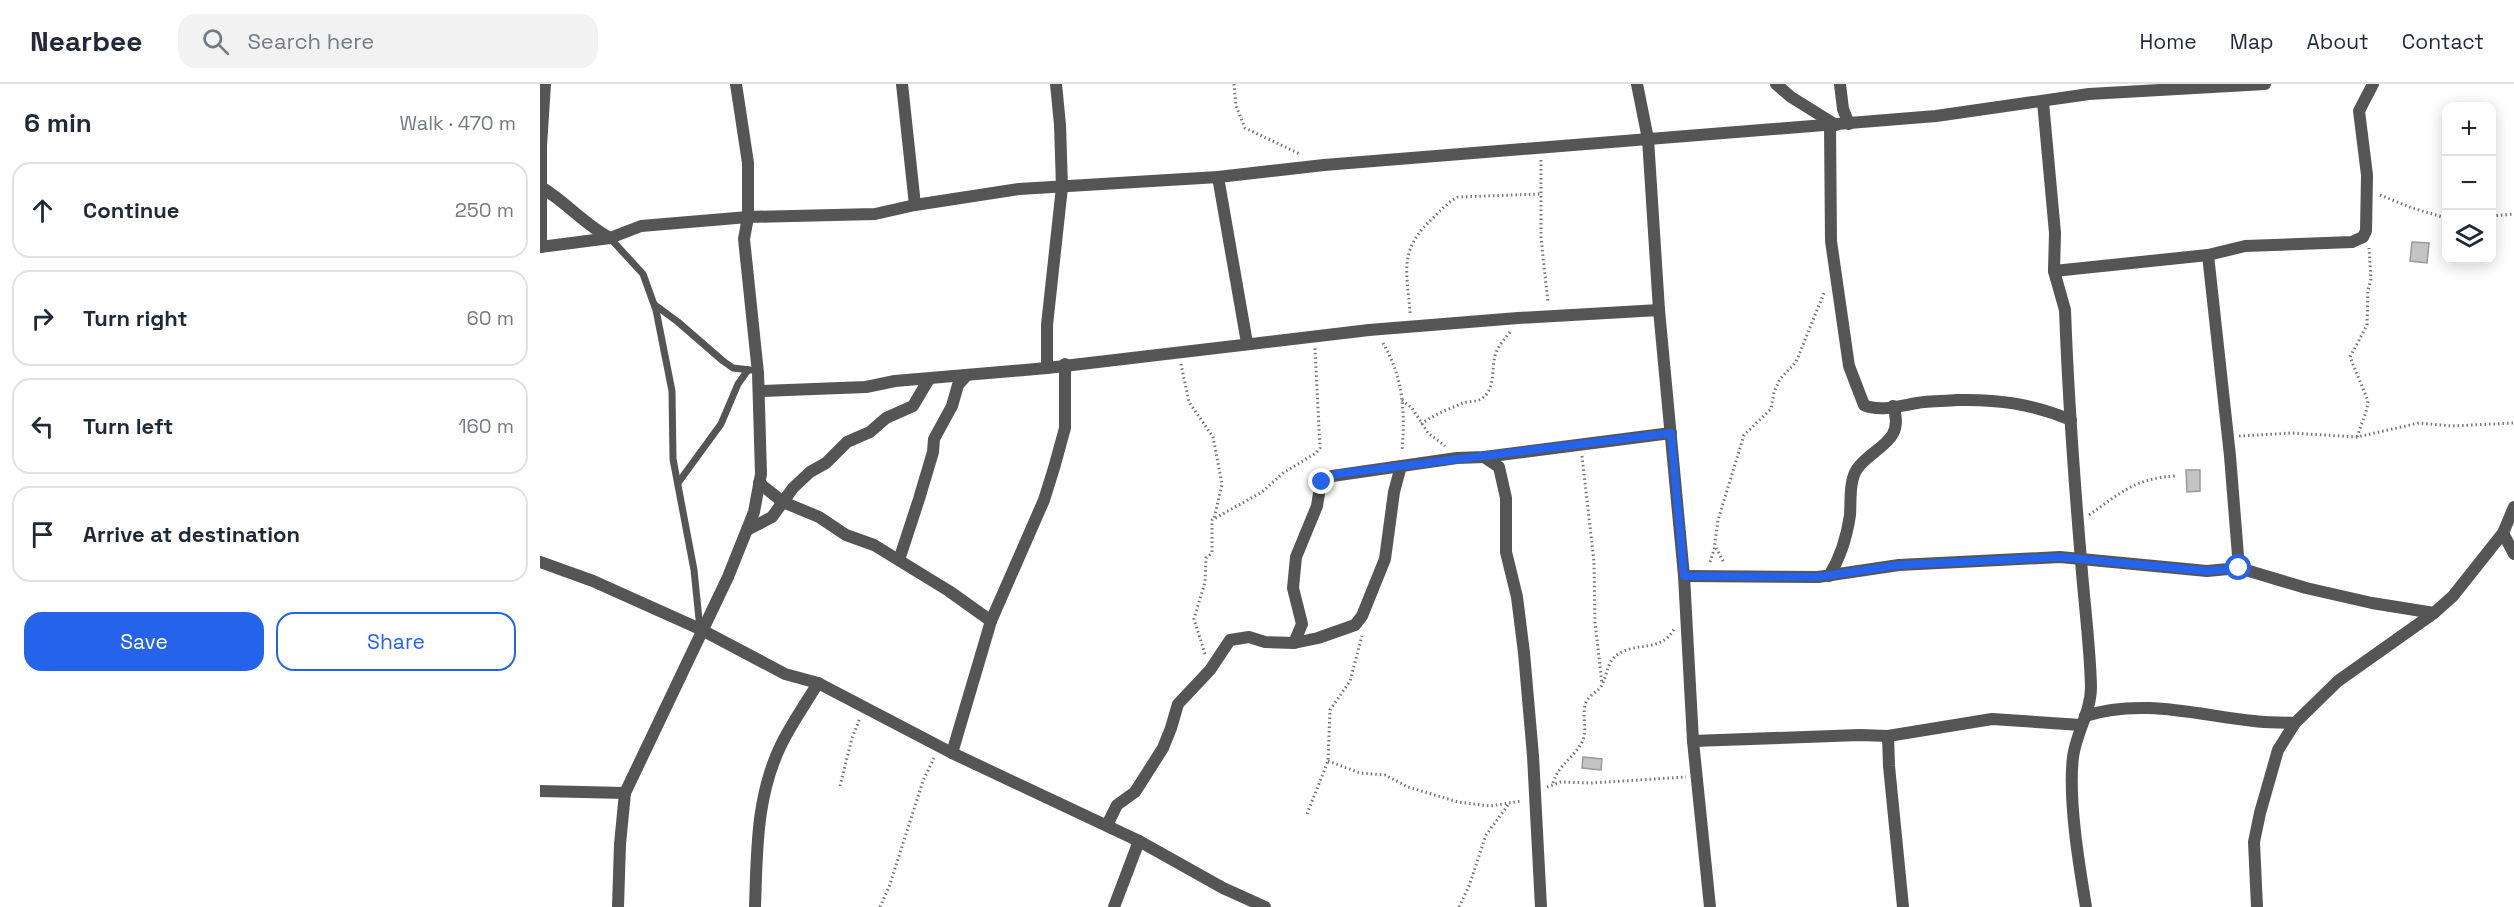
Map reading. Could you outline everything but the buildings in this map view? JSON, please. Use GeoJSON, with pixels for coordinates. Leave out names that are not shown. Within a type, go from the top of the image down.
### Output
{"type":"FeatureCollection","features":[{"type":"Feature","properties":{"kind":"street"},"geometry":{"type":"LineString","coordinates":[[545,84],[541,146],[541,247],[610,238],[641,226],[748,217],[875,214],[915,205],[1019,189],[1218,177],[1324,165],[1936,116],[2089,94],[2265,84]]}},
{"type":"Feature","properties":{"kind":"street"},"geometry":{"type":"LineString","coordinates":[[618,907],[620,844],[625,793],[747,530],[754,512],[759,483],[761,441],[759,391],[753,372],[744,251],[748,217],[748,163],[736,84]]}},
{"type":"Feature","properties":{"kind":"street"},"geometry":{"type":"LineString","coordinates":[[902,84],[915,205]]}},
{"type":"Feature","properties":{"kind":"street"},"geometry":{"type":"LineString","coordinates":[[1047,368],[1047,325],[1062,187],[1056,84]]}},
{"type":"Feature","properties":{"kind":"street"},"geometry":{"type":"LineString","coordinates":[[1637,84],[1648,139],[1659,310],[1684,576],[1693,741],[1710,907]]}},
{"type":"Feature","properties":{"kind":"street"},"geometry":{"type":"LineString","coordinates":[[1776,84],[1791,97],[1838,124]]}},
{"type":"Feature","properties":{"kind":"street"},"geometry":{"type":"LineString","coordinates":[[1840,84],[1842,110],[1838,124],[1831,241],[1849,366],[1864,405],[1870,408],[1960,400],[2016,402],[2042,408],[2071,420]]}},
{"type":"Feature","properties":{"kind":"street"},"geometry":{"type":"LineString","coordinates":[[2054,271],[2208,255],[2245,246],[2352,242],[2363,237],[2366,231],[2367,175],[2358,111],[2373,84]]}},
{"type":"Feature","properties":{"kind":"street"},"geometry":{"type":"LineString","coordinates":[[2043,102],[2053,201],[2054,271],[2065,310],[2091,690],[2073,759],[2081,877],[2086,907]]}},
{"type":"Feature","properties":{"kind":"street"},"geometry":{"type":"LineString","coordinates":[[1218,177],[1247,343]]}},
{"type":"Feature","properties":{"kind":"street"},"geometry":{"type":"LineString","coordinates":[[542,187],[561,199],[577,216],[610,238]]}},
{"type":"Feature","properties":{"kind":"street"},"geometry":{"type":"LineString","coordinates":[[2208,255],[2228,437],[2239,568]]}},
{"type":"Feature","properties":{"kind":"street"},"geometry":{"type":"LineString","coordinates":[[759,391],[866,387],[895,381],[1047,368],[1065,364],[1369,330],[1659,310]]}},
{"type":"Feature","properties":{"kind":"street"},"geometry":{"type":"LineString","coordinates":[[952,753],[991,621],[1051,479],[1065,428],[1065,364]]}},
{"type":"Feature","properties":{"kind":"street"},"geometry":{"type":"LineString","coordinates":[[899,560],[933,452],[934,439],[952,406],[958,386],[967,375]]}},
{"type":"Feature","properties":{"kind":"street"},"geometry":{"type":"LineString","coordinates":[[747,530],[772,517],[794,488],[810,472],[826,463],[847,442],[870,432],[886,418],[914,406],[929,379]]}},
{"type":"Feature","properties":{"kind":"street"},"geometry":{"type":"LineString","coordinates":[[1829,576],[1839,561],[1842,549],[1849,518],[1855,471],[1890,438],[1896,422],[1893,406]]}},
{"type":"Feature","properties":{"kind":"street"},"geometry":{"type":"LineString","coordinates":[[1294,643],[1302,624],[1293,588],[1296,557],[1313,517],[1322,482],[1337,474],[1671,433]]}},
{"type":"Feature","properties":{"kind":"street"},"geometry":{"type":"LineString","coordinates":[[1484,457],[1498,467],[1506,498],[1506,552],[1515,585],[1520,623],[1535,795],[1541,907]]}},
{"type":"Feature","properties":{"kind":"street"},"geometry":{"type":"LineString","coordinates":[[1107,825],[1117,805],[1135,792],[1162,748],[1172,728],[1178,704],[1210,670],[1230,640],[1249,636],[1265,642],[1294,643],[1348,630],[1362,616],[1385,559],[1394,492],[1401,466]]}},
{"type":"Feature","properties":{"kind":"street"},"geometry":{"type":"LineString","coordinates":[[759,483],[783,502],[819,517],[846,535],[874,545],[950,591],[991,621]]}},
{"type":"Feature","properties":{"kind":"street"},"geometry":{"type":"LineString","coordinates":[[2257,907],[2254,842],[2278,750],[2295,723],[2338,681],[2434,613],[2453,596],[2503,533],[2514,507]]}},
{"type":"Feature","properties":{"kind":"street"},"geometry":{"type":"LineString","coordinates":[[2503,533],[2514,554]]}},
{"type":"Feature","properties":{"kind":"street"},"geometry":{"type":"LineString","coordinates":[[1684,576],[1829,576],[1899,565],[2060,557],[2207,571],[2239,568],[2306,588],[2372,603],[2434,613]]}},
{"type":"Feature","properties":{"kind":"street"},"geometry":{"type":"LineString","coordinates":[[540,562],[593,581],[702,630],[785,674],[818,683],[866,710],[1107,825],[1223,888],[1265,907]]}},
{"type":"Feature","properties":{"kind":"street"},"geometry":{"type":"LineString","coordinates":[[755,907],[758,818],[762,797],[782,743],[818,683]]}},
{"type":"Feature","properties":{"kind":"street"},"geometry":{"type":"LineString","coordinates":[[2091,690],[2097,699],[2114,710]]}},
{"type":"Feature","properties":{"kind":"street"},"geometry":{"type":"LineString","coordinates":[[1693,741],[1888,736],[1992,720],[2083,720],[2114,710],[2156,708],[2255,721],[2295,723]]}},
{"type":"Feature","properties":{"kind":"street"},"geometry":{"type":"LineString","coordinates":[[1888,736],[1903,907]]}},
{"type":"Feature","properties":{"kind":"street"},"geometry":{"type":"LineString","coordinates":[[540,791],[625,793]]}},
{"type":"Feature","properties":{"kind":"street"},"geometry":{"type":"LineString","coordinates":[[1114,907],[1139,841]]}},
{"type":"Feature","properties":{"kind":"lane"},"geometry":{"type":"LineString","coordinates":[[610,238],[643,274],[654,304],[672,392],[673,459],[694,570],[702,630]]}},
{"type":"Feature","properties":{"kind":"lane"},"geometry":{"type":"LineString","coordinates":[[654,304],[733,368],[753,372]]}},
{"type":"Feature","properties":{"kind":"lane"},"geometry":{"type":"LineString","coordinates":[[678,483],[721,424],[738,384],[753,372]]}},
{"type":"Feature","properties":{"kind":"path"},"geometry":{"type":"LineString","coordinates":[[1234,84],[1236,106],[1245,128],[1324,165]]}},
{"type":"Feature","properties":{"kind":"path"},"geometry":{"type":"LineString","coordinates":[[1541,148],[1541,237],[1549,316]]}},
{"type":"Feature","properties":{"kind":"path"},"geometry":{"type":"LineString","coordinates":[[2367,190],[2442,217]]}},
{"type":"Feature","properties":{"kind":"path"},"geometry":{"type":"LineString","coordinates":[[1410,327],[1407,260],[1408,252],[1418,232],[1449,201],[1458,197],[1541,194]]}},
{"type":"Feature","properties":{"kind":"path"},"geometry":{"type":"LineString","coordinates":[[2496,216],[2514,214]]}},
{"type":"Feature","properties":{"kind":"path"},"geometry":{"type":"LineString","coordinates":[[2357,437],[2368,401],[2350,357],[2367,325],[2367,290],[2371,279],[2366,231]]}},
{"type":"Feature","properties":{"kind":"path"},"geometry":{"type":"LineString","coordinates":[[1700,576],[1711,560],[1718,520],[1744,435],[1771,409],[1774,392],[1780,379],[1796,362],[1836,267]]}},
{"type":"Feature","properties":{"kind":"path"},"geometry":{"type":"LineString","coordinates":[[1421,424],[1430,417],[1484,397],[1494,374],[1495,356],[1518,318]]}},
{"type":"Feature","properties":{"kind":"path"},"geometry":{"type":"LineString","coordinates":[[1369,330],[1388,350],[1401,385],[1404,424],[1401,466]]}},
{"type":"Feature","properties":{"kind":"path"},"geometry":{"type":"LineString","coordinates":[[1214,519],[1262,492],[1283,473],[1316,453],[1320,448],[1315,336]]}},
{"type":"Feature","properties":{"kind":"path"},"geometry":{"type":"LineString","coordinates":[[1178,351],[1189,402],[1213,437],[1222,484],[1214,519],[1211,522],[1212,553],[1206,558],[1205,582],[1194,619],[1210,670]]}},
{"type":"Feature","properties":{"kind":"path"},"geometry":{"type":"LineString","coordinates":[[1402,400],[1412,408],[1428,433],[1460,458]]}},
{"type":"Feature","properties":{"kind":"path"},"geometry":{"type":"LineString","coordinates":[[2228,437],[2292,433],[2357,437],[2419,423],[2451,426],[2514,423]]}},
{"type":"Feature","properties":{"kind":"path"},"geometry":{"type":"LineString","coordinates":[[1580,445],[1592,548],[1595,622],[1602,684]]}},
{"type":"Feature","properties":{"kind":"path"},"geometry":{"type":"LineString","coordinates":[[2079,527],[2087,516],[2136,483],[2156,477],[2175,476]]}},
{"type":"Feature","properties":{"kind":"path"},"geometry":{"type":"LineString","coordinates":[[1553,783],[1558,769],[1571,759],[1582,742],[1585,705],[1602,684],[1607,668],[1615,656],[1665,641],[1685,609]]}},
{"type":"Feature","properties":{"kind":"path"},"geometry":{"type":"LineString","coordinates":[[1307,814],[1328,761],[1329,715],[1332,706],[1350,681],[1355,666],[1362,638],[1362,616]]}},
{"type":"Feature","properties":{"kind":"path"},"geometry":{"type":"LineString","coordinates":[[840,786],[854,730],[866,710]]}},
{"type":"Feature","properties":{"kind":"path"},"geometry":{"type":"LineString","coordinates":[[880,907],[889,887],[923,781],[939,746]]}},
{"type":"Feature","properties":{"kind":"path"},"geometry":{"type":"LineString","coordinates":[[1328,761],[1359,773],[1385,774],[1408,787],[1475,805],[1508,805],[1535,795],[1553,783],[1697,776]]}},
{"type":"Feature","properties":{"kind":"path"},"geometry":{"type":"LineString","coordinates":[[1459,907],[1469,886],[1486,835],[1508,805]]}},
{"type":"Feature","properties":{"kind":"route"},"geometry":{"type":"LineString","coordinates":[[1322,482],[1337,474],[1671,433],[1684,576],[1818,577],[1899,565],[2060,557],[2207,571],[2239,568]]}}]}
